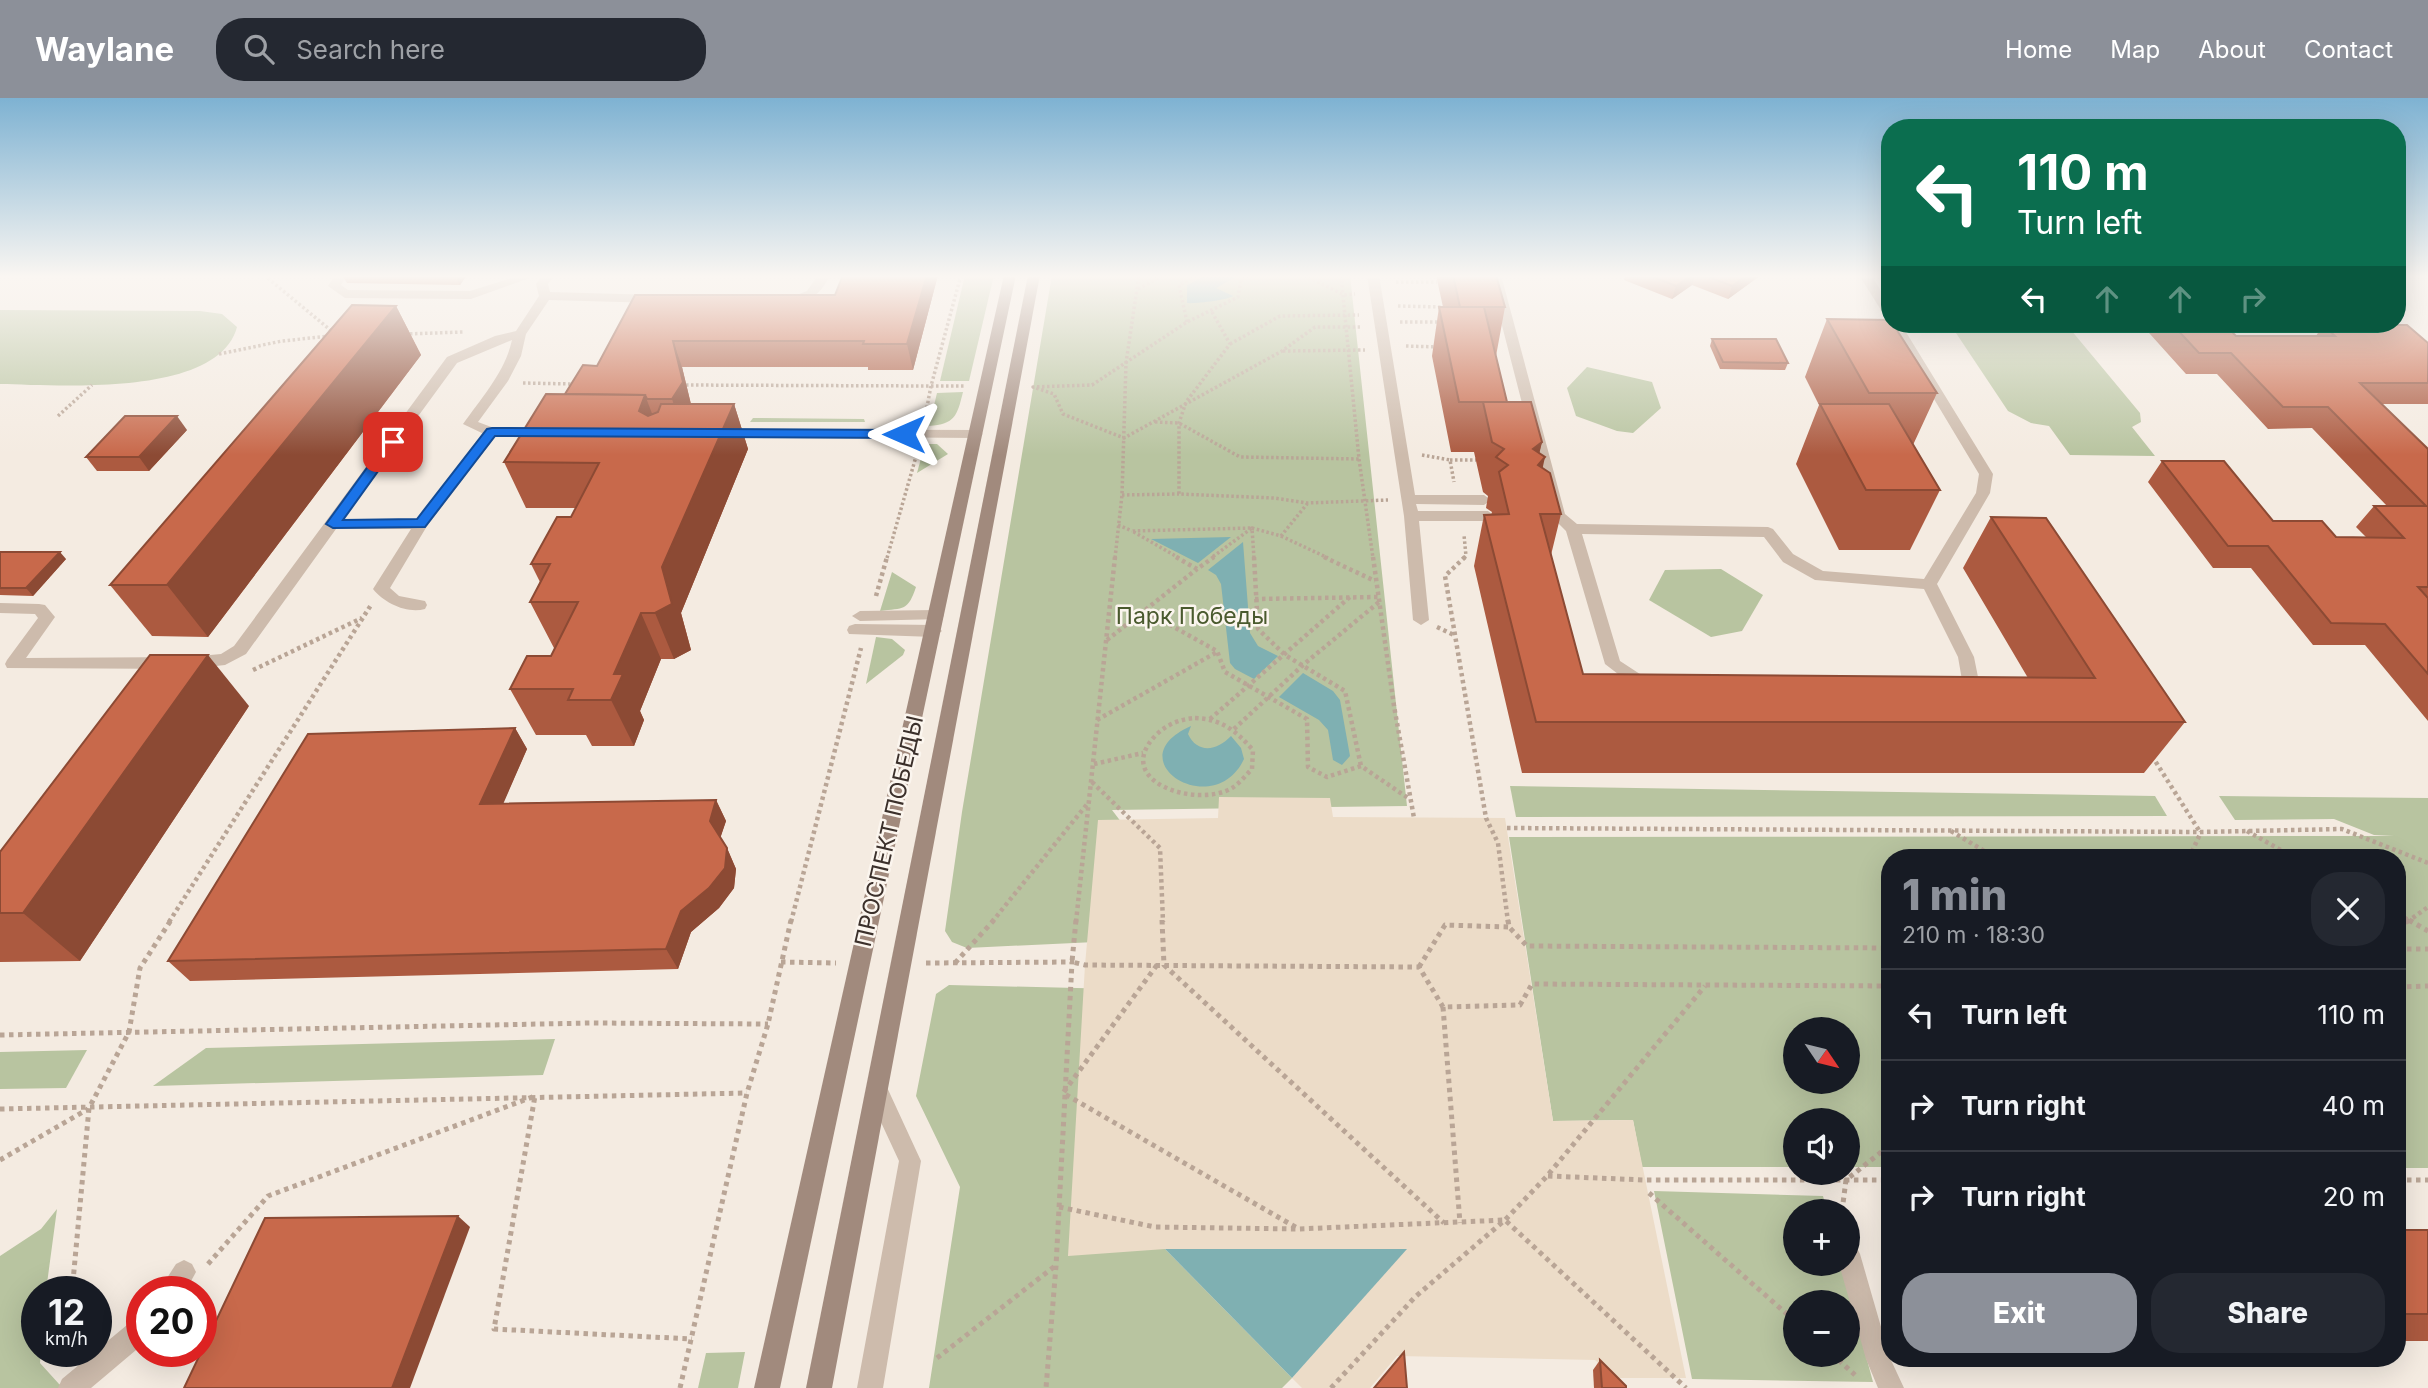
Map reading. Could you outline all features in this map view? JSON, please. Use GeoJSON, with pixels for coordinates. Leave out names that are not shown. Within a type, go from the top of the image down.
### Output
{"type":"FeatureCollection","features":[{"type":"Feature","properties":{"kind":"main road","name":"ПРОСПЕКТ ПОБЕДЫ"},"geometry":{"type":"LineString","coordinates":[[767,1388],[997,335]]}},
{"type":"Feature","properties":{"kind":"main road","name":"ПРОСПЕКТ ПОБЕДЫ"},"geometry":{"type":"LineString","coordinates":[[819,1388],[1022,335]]}},
{"type":"Feature","properties":{"kind":"lane"},"geometry":{"type":"LineString","coordinates":[[7,665],[189,663],[225,659],[240,650],[452,360],[499,339],[515,335]]}},
{"type":"Feature","properties":{"kind":"lane"},"geometry":{"type":"LineString","coordinates":[[520,335],[515,356],[501,381],[470,424],[492,432],[554,432]]}},
{"type":"Feature","properties":{"kind":"lane"},"geometry":{"type":"LineString","coordinates":[[1382,335],[1411,516],[1421,620]]}},
{"type":"Feature","properties":{"kind":"lane"},"geometry":{"type":"LineString","coordinates":[[1510,335],[1553,516],[1573,529],[1768,532],[1788,558],[1820,576],[1929,584]]}},
{"type":"Feature","properties":{"kind":"lane"},"geometry":{"type":"LineString","coordinates":[[1900,335],[1909,357],[1986,474],[1983,493],[1929,584]]}},
{"type":"Feature","properties":{"kind":"lane"},"geometry":{"type":"LineString","coordinates":[[716,422],[711,432],[900,428],[922,434],[976,434]]}},
{"type":"Feature","properties":{"kind":"lane"},"geometry":{"type":"LineString","coordinates":[[419,605],[394,600],[381,589],[421,524],[492,432]]}},
{"type":"Feature","properties":{"kind":"lane"},"geometry":{"type":"LineString","coordinates":[[1408,499],[1484,500]]}},
{"type":"Feature","properties":{"kind":"lane"},"geometry":{"type":"LineString","coordinates":[[1411,516],[1488,516]]}},
{"type":"Feature","properties":{"kind":"lane"},"geometry":{"type":"LineString","coordinates":[[333,524],[421,524]]}},
{"type":"Feature","properties":{"kind":"lane"},"geometry":{"type":"LineString","coordinates":[[1573,529],[1613,664],[1637,680],[1667,688]]}},
{"type":"Feature","properties":{"kind":"lane"},"geometry":{"type":"LineString","coordinates":[[1929,584],[1966,657],[1971,682],[1953,694],[1939,694]]}},
{"type":"Feature","properties":{"kind":"lane"},"geometry":{"type":"LineString","coordinates":[[0,608],[39,609],[47,617],[7,665]]}},
{"type":"Feature","properties":{"kind":"lane"},"geometry":{"type":"LineString","coordinates":[[863,623],[935,623]]}},
{"type":"Feature","properties":{"kind":"lane"},"geometry":{"type":"LineString","coordinates":[[176,679],[189,663]]}},
{"type":"Feature","properties":{"kind":"lane"},"geometry":{"type":"LineString","coordinates":[[870,1388],[910,1161],[877,1090]]}},
{"type":"Feature","properties":{"kind":"lane"},"geometry":{"type":"LineString","coordinates":[[1854,1276],[1881,1366]]}},
{"type":"Feature","properties":{"kind":"lane"},"geometry":{"type":"LineString","coordinates":[[71,1388],[126,1342]]}},
{"type":"Feature","properties":{"kind":"lane"},"geometry":{"type":"LineString","coordinates":[[1882,1367],[1891,1388]]}},
{"type":"Feature","properties":{"kind":"path"},"geometry":{"type":"LineString","coordinates":[[219,354],[282,341],[337,335]]}},
{"type":"Feature","properties":{"kind":"path"},"geometry":{"type":"LineString","coordinates":[[680,1388],[747,1093],[768,1024],[863,623],[922,434],[945,335]]}},
{"type":"Feature","properties":{"kind":"path"},"geometry":{"type":"LineString","coordinates":[[1046,1388],[1056,1266],[1063,1093],[1072,962],[1122,495],[1126,363],[1131,335]]}},
{"type":"Feature","properties":{"kind":"path"},"geometry":{"type":"LineString","coordinates":[[1012,387],[1092,384],[1167,335]]}},
{"type":"Feature","properties":{"kind":"path"},"geometry":{"type":"LineString","coordinates":[[1225,335],[1230,344]]}},
{"type":"Feature","properties":{"kind":"path"},"geometry":{"type":"LineString","coordinates":[[1179,494],[1180,423],[1186,402],[1230,344],[1246,335]]}},
{"type":"Feature","properties":{"kind":"path"},"geometry":{"type":"LineString","coordinates":[[1124,438],[1282,351],[1304,335]]}},
{"type":"Feature","properties":{"kind":"path"},"geometry":{"type":"LineString","coordinates":[[1345,335],[1378,599],[1408,798],[1414,818]]}},
{"type":"Feature","properties":{"kind":"path"},"geometry":{"type":"LineString","coordinates":[[1282,351],[1347,352]]}},
{"type":"Feature","properties":{"kind":"path"},"geometry":{"type":"LineString","coordinates":[[501,381],[584,384]]}},
{"type":"Feature","properties":{"kind":"path"},"geometry":{"type":"LineString","coordinates":[[58,416],[92,385]]}},
{"type":"Feature","properties":{"kind":"path"},"geometry":{"type":"LineString","coordinates":[[668,385],[986,387]]}},
{"type":"Feature","properties":{"kind":"path"},"geometry":{"type":"LineString","coordinates":[[1033,387],[1055,394],[1063,414],[1124,438]]}},
{"type":"Feature","properties":{"kind":"path"},"geometry":{"type":"LineString","coordinates":[[1152,422],[1180,423],[1240,457],[1359,459]]}},
{"type":"Feature","properties":{"kind":"path"},"geometry":{"type":"LineString","coordinates":[[1417,454],[1450,460],[1476,460]]}},
{"type":"Feature","properties":{"kind":"path"},"geometry":{"type":"LineString","coordinates":[[1450,460],[1458,499]]}},
{"type":"Feature","properties":{"kind":"path"},"geometry":{"type":"LineString","coordinates":[[1122,495],[1179,494],[1274,498],[1307,503],[1408,499]]}},
{"type":"Feature","properties":{"kind":"path"},"geometry":{"type":"LineString","coordinates":[[1281,536],[1307,503]]}},
{"type":"Feature","properties":{"kind":"path"},"geometry":{"type":"LineString","coordinates":[[1461,516],[1466,556]]}},
{"type":"Feature","properties":{"kind":"path"},"geometry":{"type":"LineString","coordinates":[[1118,525],[1197,569]]}},
{"type":"Feature","properties":{"kind":"path"},"geometry":{"type":"LineString","coordinates":[[1132,531],[1252,528],[1281,536],[1376,581]]}},
{"type":"Feature","properties":{"kind":"path"},"geometry":{"type":"LineString","coordinates":[[1107,640],[1252,528]]}},
{"type":"Feature","properties":{"kind":"path"},"geometry":{"type":"LineString","coordinates":[[1252,528],[1258,629],[1285,655],[1345,691],[1361,766],[1408,798]]}},
{"type":"Feature","properties":{"kind":"path"},"geometry":{"type":"LineString","coordinates":[[1476,557],[1466,556],[1445,576],[1486,818],[1498,843],[1508,927],[1527,946],[1881,948]]}},
{"type":"Feature","properties":{"kind":"path"},"geometry":{"type":"LineString","coordinates":[[73,1276],[89,1108],[129,1032],[140,968],[381,589]]}},
{"type":"Feature","properties":{"kind":"path"},"geometry":{"type":"LineString","coordinates":[[1255,599],[1351,596],[1378,599]]}},
{"type":"Feature","properties":{"kind":"path"},"geometry":{"type":"LineString","coordinates":[[1210,719],[1351,596]]}},
{"type":"Feature","properties":{"kind":"path"},"geometry":{"type":"LineString","coordinates":[[1234,729],[1378,599]]}},
{"type":"Feature","properties":{"kind":"path"},"geometry":{"type":"LineString","coordinates":[[1145,611],[1217,651],[1225,672],[1307,719],[1308,767],[1327,776],[1361,766]]}},
{"type":"Feature","properties":{"kind":"path"},"geometry":{"type":"LineString","coordinates":[[243,673],[363,618]]}},
{"type":"Feature","properties":{"kind":"path"},"geometry":{"type":"LineString","coordinates":[[1097,720],[1217,651]]}},
{"type":"Feature","properties":{"kind":"path"},"geometry":{"type":"LineString","coordinates":[[1187,717],[1210,719],[1234,729],[1253,750],[1252,769],[1231,789],[1197,797],[1165,791],[1151,779],[1144,766],[1143,753],[1152,737],[1169,724],[1187,717]]}},
{"type":"Feature","properties":{"kind":"path"},"geometry":{"type":"LineString","coordinates":[[2148,750],[2201,832]]}},
{"type":"Feature","properties":{"kind":"path"},"geometry":{"type":"LineString","coordinates":[[1094,764],[1143,753]]}},
{"type":"Feature","properties":{"kind":"path"},"geometry":{"type":"LineString","coordinates":[[1063,1093],[1160,965],[1160,848],[1092,781]]}},
{"type":"Feature","properties":{"kind":"path"},"geometry":{"type":"LineString","coordinates":[[1088,803],[980,937],[954,963],[1419,967]]}},
{"type":"Feature","properties":{"kind":"path"},"geometry":{"type":"LineString","coordinates":[[1507,828],[2201,832],[2342,829],[2393,849]]}},
{"type":"Feature","properties":{"kind":"path"},"geometry":{"type":"LineString","coordinates":[[1950,830],[1981,849]]}},
{"type":"Feature","properties":{"kind":"path"},"geometry":{"type":"LineString","coordinates":[[2247,831],[2279,849]]}},
{"type":"Feature","properties":{"kind":"path"},"geometry":{"type":"LineString","coordinates":[[2193,849],[2201,832]]}},
{"type":"Feature","properties":{"kind":"path"},"geometry":{"type":"LineString","coordinates":[[2406,854],[2428,863]]}},
{"type":"Feature","properties":{"kind":"path"},"geometry":{"type":"LineString","coordinates":[[2428,907],[2408,920],[2428,931]]}},
{"type":"Feature","properties":{"kind":"path"},"geometry":{"type":"LineString","coordinates":[[1419,967],[1446,925],[1508,927]]}},
{"type":"Feature","properties":{"kind":"path"},"geometry":{"type":"LineString","coordinates":[[2406,948],[2428,949]]}},
{"type":"Feature","properties":{"kind":"path"},"geometry":{"type":"LineString","coordinates":[[781,962],[860,963]]}},
{"type":"Feature","properties":{"kind":"path"},"geometry":{"type":"LineString","coordinates":[[1160,965],[1445,1224]]}},
{"type":"Feature","properties":{"kind":"path"},"geometry":{"type":"LineString","coordinates":[[1419,967],[1443,1007],[1460,1223]]}},
{"type":"Feature","properties":{"kind":"path"},"geometry":{"type":"LineString","coordinates":[[1443,1007],[1520,1005],[1532,984],[1881,986]]}},
{"type":"Feature","properties":{"kind":"path"},"geometry":{"type":"LineString","coordinates":[[1331,1388],[1415,1297],[1505,1220],[1547,1176],[1705,985]]}},
{"type":"Feature","properties":{"kind":"path"},"geometry":{"type":"LineString","coordinates":[[2406,987],[2428,986]]}},
{"type":"Feature","properties":{"kind":"path"},"geometry":{"type":"LineString","coordinates":[[0,1035],[590,1023],[768,1024]]}},
{"type":"Feature","properties":{"kind":"path"},"geometry":{"type":"LineString","coordinates":[[0,1109],[747,1093]]}},
{"type":"Feature","properties":{"kind":"path"},"geometry":{"type":"LineString","coordinates":[[1063,1093],[1297,1228]]}},
{"type":"Feature","properties":{"kind":"path"},"geometry":{"type":"LineString","coordinates":[[188,1276],[268,1196],[535,1096]]}},
{"type":"Feature","properties":{"kind":"path"},"geometry":{"type":"LineString","coordinates":[[535,1096],[494,1329],[692,1339]]}},
{"type":"Feature","properties":{"kind":"path"},"geometry":{"type":"LineString","coordinates":[[0,1160],[89,1108]]}},
{"type":"Feature","properties":{"kind":"path"},"geometry":{"type":"LineString","coordinates":[[1860,1169],[1881,1151]]}},
{"type":"Feature","properties":{"kind":"path"},"geometry":{"type":"LineString","coordinates":[[1547,1176],[1645,1180],[1783,1180]]}},
{"type":"Feature","properties":{"kind":"path"},"geometry":{"type":"LineString","coordinates":[[1860,1180],[1881,1180]]}},
{"type":"Feature","properties":{"kind":"path"},"geometry":{"type":"LineString","coordinates":[[2406,1180],[2428,1180]]}},
{"type":"Feature","properties":{"kind":"path"},"geometry":{"type":"LineString","coordinates":[[1649,1192],[1783,1311]]}},
{"type":"Feature","properties":{"kind":"path"},"geometry":{"type":"LineString","coordinates":[[1059,1207],[1155,1227],[1297,1228],[1505,1220],[1686,1388]]}},
{"type":"Feature","properties":{"kind":"path"},"geometry":{"type":"LineString","coordinates":[[937,1358],[1056,1266]]}},
{"type":"Feature","properties":{"kind":"green space"},"geometry":{"type":"Polygon","coordinates":[[[0,335],[232,335],[224,350],[200,366],[169,376],[95,385],[0,384],[0,335]]]}},
{"type":"Feature","properties":{"kind":"green space"},"geometry":{"type":"Polygon","coordinates":[[[951,335],[980,335],[969,381],[940,381],[951,335]]]}},
{"type":"Feature","properties":{"kind":"green space","name":"Парк Победы"},"geometry":{"type":"Polygon","coordinates":[[[1042,335],[1356,335],[1407,806],[1112,810],[1125,827],[1095,942],[967,948],[952,942],[945,931],[962,812],[1042,335]]]}},
{"type":"Feature","properties":{"kind":"green space"},"geometry":{"type":"Polygon","coordinates":[[[1957,335],[2075,335],[2140,413],[2141,422],[2132,427],[2155,456],[2070,455],[2049,426],[2031,423],[2008,411],[1957,335]]]}},
{"type":"Feature","properties":{"kind":"green space"},"geometry":{"type":"Polygon","coordinates":[[[1587,367],[1652,382],[1661,408],[1633,433],[1617,431],[1576,416],[1567,388],[1587,367]]]}},
{"type":"Feature","properties":{"kind":"green space"},"geometry":{"type":"Polygon","coordinates":[[[963,392],[959,407],[950,421],[929,426],[937,393],[963,392]]]}},
{"type":"Feature","properties":{"kind":"green space"},"geometry":{"type":"Polygon","coordinates":[[[753,418],[864,419],[865,422],[750,422],[753,418]]]}},
{"type":"Feature","properties":{"kind":"green space"},"geometry":{"type":"Polygon","coordinates":[[[925,444],[937,444],[948,454],[917,473],[925,444]]]}},
{"type":"Feature","properties":{"kind":"green space"},"geometry":{"type":"Polygon","coordinates":[[[1721,569],[1763,595],[1742,631],[1711,637],[1649,600],[1665,570],[1721,569]]]}},
{"type":"Feature","properties":{"kind":"green space"},"geometry":{"type":"Polygon","coordinates":[[[892,572],[916,587],[904,607],[880,611],[892,572]]]}},
{"type":"Feature","properties":{"kind":"green space"},"geometry":{"type":"Polygon","coordinates":[[[876,637],[892,639],[905,650],[903,655],[866,684],[876,637]]]}},
{"type":"Feature","properties":{"kind":"green space"},"geometry":{"type":"Polygon","coordinates":[[[1510,786],[2155,796],[2167,816],[1516,817],[1510,786]]]}},
{"type":"Feature","properties":{"kind":"green space"},"geometry":{"type":"Polygon","coordinates":[[[2219,796],[2428,798],[2428,1168],[2406,1168],[2406,849],[1881,849],[1881,1167],[1860,1167],[1860,1108],[1783,1108],[1783,1167],[1642,1167],[1633,1120],[1553,1121],[1509,837],[2394,836],[2374,835],[2334,819],[2235,820],[2219,796]]]}},
{"type":"Feature","properties":{"kind":"green space"},"geometry":{"type":"Polygon","coordinates":[[[949,985],[1158,990],[1165,1249],[1292,1378],[1282,1388],[929,1388],[960,1187],[916,1096],[936,994],[949,985]]]}},
{"type":"Feature","properties":{"kind":"green space"},"geometry":{"type":"Polygon","coordinates":[[[555,1039],[543,1075],[153,1086],[206,1048],[555,1039]]]}},
{"type":"Feature","properties":{"kind":"green space"},"geometry":{"type":"Polygon","coordinates":[[[87,1050],[66,1088],[0,1089],[0,1052],[87,1050]]]}},
{"type":"Feature","properties":{"kind":"green space"},"geometry":{"type":"Polygon","coordinates":[[[1654,1191],[1823,1196],[1824,1199],[1783,1199],[1783,1276],[1844,1276],[1848,1290],[1783,1290],[1783,1367],[1860,1367],[1860,1334],[1873,1382],[1692,1379],[1654,1191]]]}},
{"type":"Feature","properties":{"kind":"green space"},"geometry":{"type":"Polygon","coordinates":[[[57,1209],[48,1276],[21,1276],[21,1367],[44,1367],[66,1388],[0,1388],[0,1256],[41,1229],[57,1209]]]}},
{"type":"Feature","properties":{"kind":"green space"},"geometry":{"type":"Polygon","coordinates":[[[745,1352],[738,1388],[698,1388],[706,1353],[745,1352]]]}},
{"type":"Feature","properties":{"kind":"shaded area"},"geometry":{"type":"Polygon","coordinates":[[[1219,797],[1330,798],[1333,817],[1505,818],[1553,1121],[1633,1120],[1686,1378],[1616,1378],[1595,1360],[1397,1356],[1370,1388],[1302,1388],[1292,1378],[1406,1249],[1165,1249],[1068,1256],[1085,965],[1098,820],[1218,818],[1219,797]]]}},
{"type":"Feature","properties":{"kind":"water"},"geometry":{"type":"Polygon","coordinates":[[[1231,537],[1198,563],[1151,539],[1231,537]]]}},
{"type":"Feature","properties":{"kind":"water"},"geometry":{"type":"Polygon","coordinates":[[[1243,542],[1250,633],[1258,646],[1278,656],[1254,679],[1235,669],[1230,663],[1221,584],[1216,575],[1208,570],[1243,542]]]}},
{"type":"Feature","properties":{"kind":"water"},"geometry":{"type":"Polygon","coordinates":[[[1303,673],[1333,691],[1340,700],[1350,756],[1342,765],[1333,760],[1328,730],[1319,720],[1279,697],[1303,673]]]}},
{"type":"Feature","properties":{"kind":"water"},"geometry":{"type":"Polygon","coordinates":[[[1191,726],[1188,734],[1192,741],[1203,748],[1220,745],[1231,736],[1241,748],[1244,759],[1230,777],[1212,786],[1194,786],[1177,779],[1166,768],[1163,754],[1170,740],[1191,726]]]}},
{"type":"Feature","properties":{"kind":"water"},"geometry":{"type":"Polygon","coordinates":[[[1165,1249],[1407,1249],[1292,1378],[1165,1249]]]}},
{"type":"Feature","properties":{"kind":"building"},"geometry":{"type":"Polygon","coordinates":[[[326,335],[372,335],[167,585],[110,585],[326,335]]]}},
{"type":"Feature","properties":{"kind":"building"},"geometry":{"type":"Polygon","coordinates":[[[613,335],[910,335],[907,344],[863,344],[864,341],[673,341],[683,382],[672,399],[647,399],[645,395],[565,394],[583,365],[597,366],[613,335]]]}},
{"type":"Feature","properties":{"kind":"building"},"geometry":{"type":"Polygon","coordinates":[[[1445,335],[1491,335],[1507,402],[1459,402],[1445,335]]]}},
{"type":"Feature","properties":{"kind":"building"},"geometry":{"type":"Polygon","coordinates":[[[1836,335],[1900,335],[1937,393],[1869,393],[1836,335]]]}},
{"type":"Feature","properties":{"kind":"building"},"geometry":{"type":"Polygon","coordinates":[[[2182,335],[2419,335],[2428,343],[2428,383],[2360,383],[2428,449],[2428,587],[2418,587],[2428,598],[2428,674],[2385,624],[2331,623],[2268,546],[2228,546],[2162,461],[2224,461],[2273,521],[2322,521],[2336,537],[2404,538],[2374,506],[2426,506],[2328,407],[2283,407],[2231,353],[2199,353],[2182,335]]]}},
{"type":"Feature","properties":{"kind":"building"},"geometry":{"type":"Polygon","coordinates":[[[1712,339],[1776,339],[1788,363],[1723,362],[1712,339]]]}},
{"type":"Feature","properties":{"kind":"building"},"geometry":{"type":"Polygon","coordinates":[[[546,394],[645,395],[639,411],[648,416],[658,412],[661,404],[734,404],[662,567],[672,604],[655,613],[641,613],[614,674],[623,674],[611,700],[568,700],[573,689],[510,689],[527,656],[551,656],[578,602],[530,602],[550,564],[531,564],[557,517],[571,517],[599,463],[504,462],[546,394]]]}},
{"type":"Feature","properties":{"kind":"building"},"geometry":{"type":"Polygon","coordinates":[[[1483,402],[1531,402],[1542,442],[1533,449],[1545,457],[1538,465],[1550,473],[1561,514],[1540,514],[1583,674],[2095,678],[1991,517],[2046,518],[2185,722],[1536,722],[1484,515],[1509,514],[1499,472],[1508,465],[1496,457],[1504,449],[1492,442],[1483,402]]]}},
{"type":"Feature","properties":{"kind":"building"},"geometry":{"type":"Polygon","coordinates":[[[1820,404],[1889,404],[1940,490],[1866,490],[1820,404]]]}},
{"type":"Feature","properties":{"kind":"building"},"geometry":{"type":"Polygon","coordinates":[[[125,416],[177,416],[139,457],[86,457],[125,416]]]}},
{"type":"Feature","properties":{"kind":"building"},"geometry":{"type":"Polygon","coordinates":[[[0,552],[60,552],[26,588],[0,588],[0,552]]]}},
{"type":"Feature","properties":{"kind":"building"},"geometry":{"type":"Polygon","coordinates":[[[150,655],[208,655],[23,913],[0,913],[0,852],[150,655]]]}},
{"type":"Feature","properties":{"kind":"building"},"geometry":{"type":"Polygon","coordinates":[[[515,728],[480,804],[716,800],[710,821],[727,848],[725,868],[709,888],[681,911],[666,949],[168,961],[308,734],[515,728]]]}},
{"type":"Feature","properties":{"kind":"building"},"geometry":{"type":"Polygon","coordinates":[[[458,1216],[392,1388],[184,1388],[194,1367],[217,1367],[217,1319],[265,1218],[458,1216]]]}},
{"type":"Feature","properties":{"kind":"building"},"geometry":{"type":"Polygon","coordinates":[[[2406,1230],[2428,1230],[2428,1314],[2406,1314],[2406,1230]]]}},
{"type":"Feature","properties":{"kind":"building"},"geometry":{"type":"Polygon","coordinates":[[[1404,1352],[1407,1388],[1374,1388],[1404,1352]]]}},
{"type":"Feature","properties":{"kind":"building"},"geometry":{"type":"Polygon","coordinates":[[[1600,1360],[1626,1386],[1626,1388],[1602,1388],[1600,1360]]]}},
{"type":"Feature","properties":{"kind":"route"},"geometry":{"type":"LineString","coordinates":[[393,442],[333,524],[421,524],[492,432],[904,434]]}}]}
